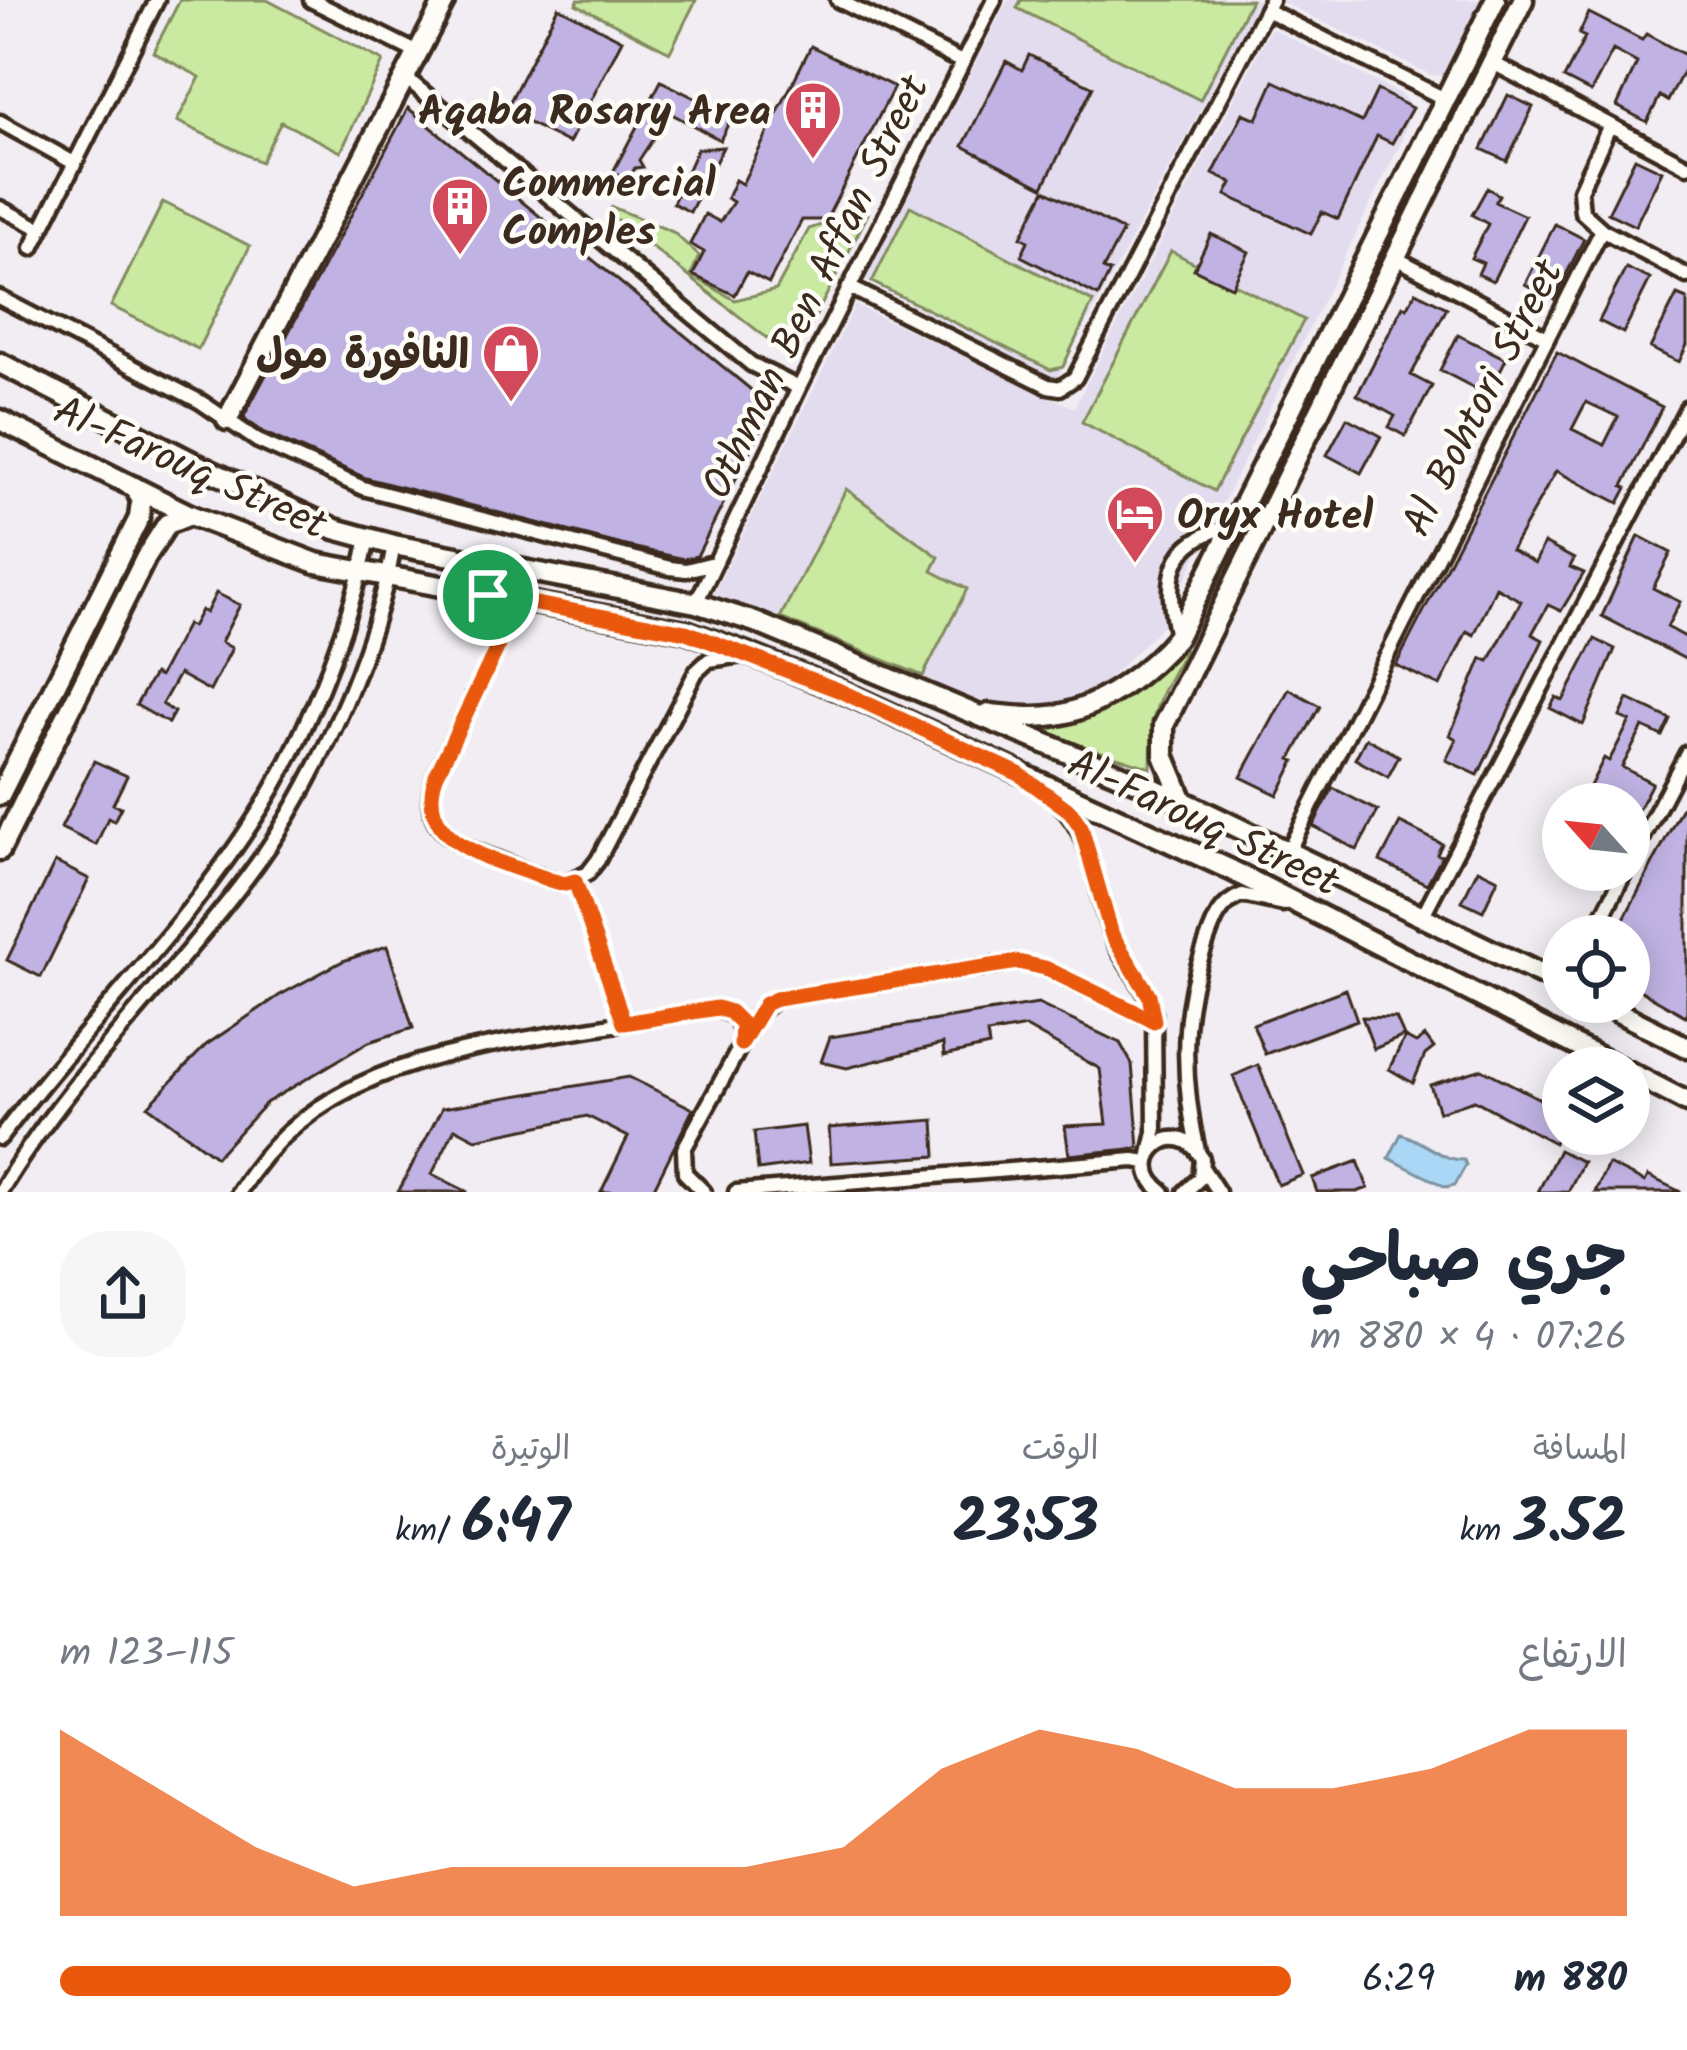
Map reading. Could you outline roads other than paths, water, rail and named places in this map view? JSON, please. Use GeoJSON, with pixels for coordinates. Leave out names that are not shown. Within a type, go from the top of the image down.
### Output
{"type":"FeatureCollection","features":[{"type":"Feature","properties":{"kind":"main road"},"geometry":{"type":"LineString","coordinates":[[227,420],[445,0]]}},
{"type":"Feature","properties":{"kind":"main road"},"geometry":{"type":"LineString","coordinates":[[966,712],[1036,717],[1068,713],[1147,668],[1178,637],[1496,0]]}},
{"type":"Feature","properties":{"kind":"main road"},"geometry":{"type":"LineString","coordinates":[[1183,801],[1164,755],[1164,725],[1522,0]]}},
{"type":"Feature","properties":{"kind":"main road","name":"Al-Farouq Street"},"geometry":{"type":"LineString","coordinates":[[0,363],[335,529],[394,545],[696,603],[755,622],[1183,801],[1542,975]]}},
{"type":"Feature","properties":{"kind":"main road"},"geometry":{"type":"LineString","coordinates":[[1309,371],[1334,381]]}},
{"type":"Feature","properties":{"kind":"main road","name":"Al-Farouq Street"},"geometry":{"type":"LineString","coordinates":[[0,421],[190,514],[285,553],[361,574],[686,632],[749,654],[1231,870],[1579,1047]]}},
{"type":"Feature","properties":{"kind":"main road"},"geometry":{"type":"LineString","coordinates":[[0,795],[139,518],[141,501],[135,487]]}},
{"type":"Feature","properties":{"kind":"main road"},"geometry":{"type":"LineString","coordinates":[[0,850],[146,556],[167,524],[190,514]]}},
{"type":"Feature","properties":{"kind":"main road"},"geometry":{"type":"LineString","coordinates":[[1640,1023],[1687,1047]]}},
{"type":"Feature","properties":{"kind":"main road"},"geometry":{"type":"LineString","coordinates":[[1650,1083],[1687,1102]]}},
{"type":"Feature","properties":{"kind":"street"},"geometry":{"type":"LineString","coordinates":[[32,248],[157,0]]}},
{"type":"Feature","properties":{"kind":"street"},"geometry":{"type":"LineString","coordinates":[[311,0],[418,53]]}},
{"type":"Feature","properties":{"kind":"street"},"geometry":{"type":"LineString","coordinates":[[838,0],[962,62]]}},
{"type":"Feature","properties":{"kind":"street","name":"Othman Ben Affan Street"},"geometry":{"type":"LineString","coordinates":[[696,603],[994,0]]}},
{"type":"Feature","properties":{"kind":"street"},"geometry":{"type":"LineString","coordinates":[[849,287],[1040,383],[1055,388],[1065,385],[1075,378],[1268,5],[1444,99]]}},
{"type":"Feature","properties":{"kind":"street"},"geometry":{"type":"LineString","coordinates":[[1491,62],[1687,166]]}},
{"type":"Feature","properties":{"kind":"street"},"geometry":{"type":"LineString","coordinates":[[406,78],[751,364],[799,388]]}},
{"type":"Feature","properties":{"kind":"street"},"geometry":{"type":"LineString","coordinates":[[0,122],[74,163]]}},
{"type":"Feature","properties":{"kind":"street"},"geometry":{"type":"LineString","coordinates":[[1609,127],[1580,190],[1579,203],[1588,221],[1687,276]]}},
{"type":"Feature","properties":{"kind":"street"},"geometry":{"type":"LineString","coordinates":[[0,208],[41,229]]}},
{"type":"Feature","properties":{"kind":"street","name":"Al Bohtori Street"},"geometry":{"type":"LineString","coordinates":[[1288,850],[1602,230]]}},
{"type":"Feature","properties":{"kind":"street"},"geometry":{"type":"LineString","coordinates":[[1394,257],[1547,338]]}},
{"type":"Feature","properties":{"kind":"street"},"geometry":{"type":"LineString","coordinates":[[0,298],[201,402],[288,457],[388,496],[670,568],[686,570],[714,563]]}},
{"type":"Feature","properties":{"kind":"street"},"geometry":{"type":"LineString","coordinates":[[1422,917],[1687,408]]}},
{"type":"Feature","properties":{"kind":"street"},"geometry":{"type":"LineString","coordinates":[[1178,637],[1170,595],[1179,556],[1201,534],[1232,526]]}},
{"type":"Feature","properties":{"kind":"street"},"geometry":{"type":"LineString","coordinates":[[0,1138],[200,895],[251,824],[297,738],[349,614],[368,538]]}},
{"type":"Feature","properties":{"kind":"street"},"geometry":{"type":"LineString","coordinates":[[0,1192],[50,1118],[221,911],[274,838],[322,751],[374,624],[394,545]]}},
{"type":"Feature","properties":{"kind":"street"},"geometry":{"type":"LineString","coordinates":[[488,595],[502,610],[503,627],[430,791],[434,819],[459,844],[565,884],[598,860],[696,672],[710,660],[749,654]]}},
{"type":"Feature","properties":{"kind":"street"},"geometry":{"type":"LineString","coordinates":[[1650,824],[1687,753]]}},
{"type":"Feature","properties":{"kind":"street"},"geometry":{"type":"LineString","coordinates":[[1019,774],[1070,811],[1081,827],[1112,935],[1149,995],[1154,1021],[1155,1132],[1150,1180],[1163,1192]]}},
{"type":"Feature","properties":{"kind":"street"},"geometry":{"type":"LineString","coordinates":[[575,881],[624,1023]]}},
{"type":"Feature","properties":{"kind":"street"},"geometry":{"type":"LineString","coordinates":[[1218,1192],[1202,1169],[1193,1129],[1185,1018],[1216,916],[1242,895],[1324,918]]}},
{"type":"Feature","properties":{"kind":"street"},"geometry":{"type":"LineString","coordinates":[[704,1192],[685,1173],[684,1149],[765,1004],[776,999],[1005,963],[1045,968],[1154,1021]]}},
{"type":"Feature","properties":{"kind":"street"},"geometry":{"type":"LineString","coordinates":[[239,1192],[267,1154],[296,1126],[356,1085],[418,1059],[717,1008],[730,1012],[742,1024],[741,1044]]}},
{"type":"Feature","properties":{"kind":"street"},"geometry":{"type":"LineString","coordinates":[[736,1192],[1134,1160],[1149,1158],[1156,1147],[1173,1139],[1198,1151]]}},
{"type":"Feature","properties":{"kind":"street"},"geometry":{"type":"LineString","coordinates":[[1185,1192],[1195,1186],[1202,1169]]}},
{"type":"Feature","properties":{"kind":"water"},"geometry":{"type":"Polygon","coordinates":[[[1401,1134],[1464,1160],[1455,1185],[1446,1187],[1389,1158],[1401,1134]]]}},
{"type":"Feature","properties":{"kind":"place","name":"Aqaba Rosary Area"},"geometry":{"type":"Point","coordinates":[813,161]}},
{"type":"Feature","properties":{"kind":"place","name":"Commercial Comples"},"geometry":{"type":"Point","coordinates":[460,257]}},
{"type":"Feature","properties":{"kind":"place","name":"النافورة مول"},"geometry":{"type":"Point","coordinates":[511,404]}},
{"type":"Feature","properties":{"kind":"place","name":"Oryx Hotel"},"geometry":{"type":"Point","coordinates":[1135,565]}}]}
